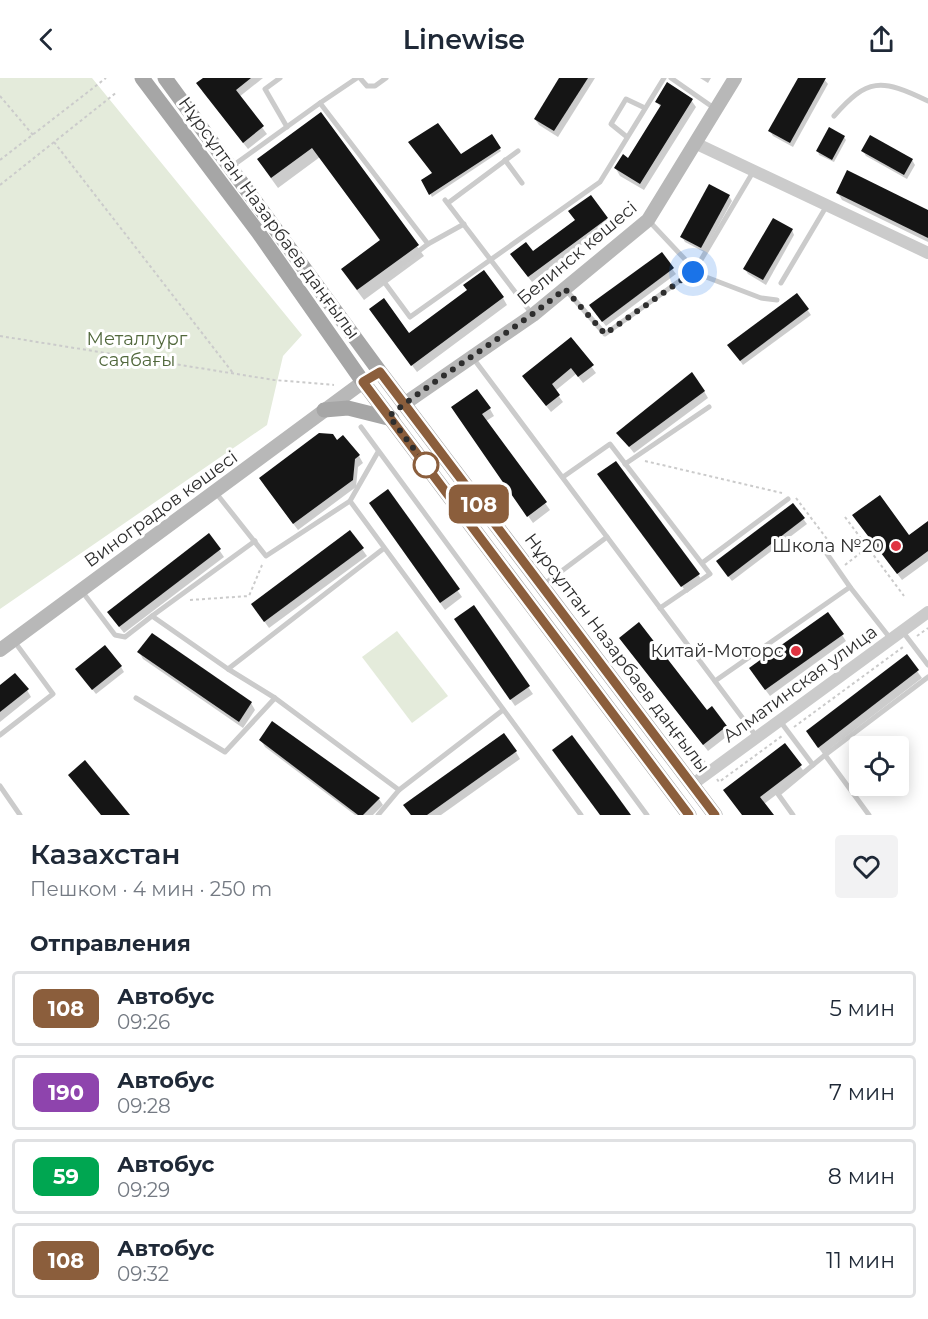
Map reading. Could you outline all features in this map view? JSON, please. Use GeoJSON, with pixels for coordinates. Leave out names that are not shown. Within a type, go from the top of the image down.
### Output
{"type":"FeatureCollection","features":[{"type":"Feature","properties":{"kind":"main road","name":"Нұрсұлтан Назарбаев даңғылы"},"geometry":{"type":"LineString","coordinates":[[142,78],[258,232],[363,382],[689,815]]}},
{"type":"Feature","properties":{"kind":"main road","name":"Нұрсұлтан Назарбаев даңғылы"},"geometry":{"type":"LineString","coordinates":[[165,78],[380,372],[715,815]]}},
{"type":"Feature","properties":{"kind":"main road","name":"Белинск көшесі"},"geometry":{"type":"LineString","coordinates":[[404,404],[533,315],[648,220],[697,144],[735,78]]}},
{"type":"Feature","properties":{"kind":"main road"},"geometry":{"type":"LineString","coordinates":[[363,382],[380,372]]}},
{"type":"Feature","properties":{"kind":"main road","name":"Виноградов көшесі"},"geometry":{"type":"LineString","coordinates":[[0,650],[363,382]]}},
{"type":"Feature","properties":{"kind":"main road"},"geometry":{"type":"LineString","coordinates":[[324,410],[348,408],[391,418],[404,404]]}},
{"type":"Feature","properties":{"kind":"main road"},"geometry":{"type":"LineString","coordinates":[[676,798],[693,784]]}},
{"type":"Feature","properties":{"kind":"street"},"geometry":{"type":"LineString","coordinates":[[697,144],[928,253]]}},
{"type":"Feature","properties":{"kind":"street","name":"Алматинская улица"},"geometry":{"type":"LineString","coordinates":[[693,784],[928,612]]}},
{"type":"Feature","properties":{"kind":"lane"},"geometry":{"type":"LineString","coordinates":[[280,78],[265,89],[287,127]]}},
{"type":"Feature","properties":{"kind":"lane"},"geometry":{"type":"LineString","coordinates":[[231,168],[358,78],[367,86],[375,86],[386,78]]}},
{"type":"Feature","properties":{"kind":"lane"},"geometry":{"type":"LineString","coordinates":[[464,224],[428,244],[382,279],[410,317],[600,182],[664,78]]}},
{"type":"Feature","properties":{"kind":"lane"},"geometry":{"type":"LineString","coordinates":[[671,78],[716,109]]}},
{"type":"Feature","properties":{"kind":"lane"},"geometry":{"type":"LineString","coordinates":[[834,116],[848,96],[865,82],[886,81],[928,101]]}},
{"type":"Feature","properties":{"kind":"lane"},"geometry":{"type":"LineString","coordinates":[[627,137],[611,124],[626,99],[645,108]]}},
{"type":"Feature","properties":{"kind":"lane"},"geometry":{"type":"LineString","coordinates":[[320,103],[428,244]]}},
{"type":"Feature","properties":{"kind":"lane"},"geometry":{"type":"LineString","coordinates":[[518,151],[446,202],[533,315]]}},
{"type":"Feature","properties":{"kind":"lane"},"geometry":{"type":"LineString","coordinates":[[505,160],[522,183]]}},
{"type":"Feature","properties":{"kind":"lane"},"geometry":{"type":"LineString","coordinates":[[565,289],[605,334],[694,271],[754,171]]}},
{"type":"Feature","properties":{"kind":"lane"},"geometry":{"type":"LineString","coordinates":[[781,283],[827,205]]}},
{"type":"Feature","properties":{"kind":"lane"},"geometry":{"type":"LineString","coordinates":[[648,220],[694,271],[761,298],[777,300]]}},
{"type":"Feature","properties":{"kind":"lane"},"geometry":{"type":"LineString","coordinates":[[473,358],[757,738]]}},
{"type":"Feature","properties":{"kind":"lane"},"geometry":{"type":"LineString","coordinates":[[626,464],[709,407]]}},
{"type":"Feature","properties":{"kind":"lane"},"geometry":{"type":"LineString","coordinates":[[361,427],[647,815]]}},
{"type":"Feature","properties":{"kind":"lane"},"geometry":{"type":"LineString","coordinates":[[563,477],[610,444],[702,563],[710,574],[660,608]]}},
{"type":"Feature","properties":{"kind":"lane"},"geometry":{"type":"LineString","coordinates":[[215,491],[266,556],[350,501],[378,452]]}},
{"type":"Feature","properties":{"kind":"lane"},"geometry":{"type":"LineString","coordinates":[[702,563],[786,496]]}},
{"type":"Feature","properties":{"kind":"lane"},"geometry":{"type":"LineString","coordinates":[[350,501],[383,549],[581,815]]}},
{"type":"Feature","properties":{"kind":"lane"},"geometry":{"type":"LineString","coordinates":[[542,586],[607,537]]}},
{"type":"Feature","properties":{"kind":"lane"},"geometry":{"type":"LineString","coordinates":[[81,590],[115,635],[125,636],[255,541]]}},
{"type":"Feature","properties":{"kind":"lane"},"geometry":{"type":"LineString","coordinates":[[228,669],[383,549]]}},
{"type":"Feature","properties":{"kind":"lane"},"geometry":{"type":"LineString","coordinates":[[825,551],[891,639]]}},
{"type":"Feature","properties":{"kind":"lane"},"geometry":{"type":"LineString","coordinates":[[715,681],[850,587]]}},
{"type":"Feature","properties":{"kind":"lane"},"geometry":{"type":"LineString","coordinates":[[152,616],[228,669],[275,698],[399,790]]}},
{"type":"Feature","properties":{"kind":"lane"},"geometry":{"type":"LineString","coordinates":[[902,631],[928,665]]}},
{"type":"Feature","properties":{"kind":"lane"},"geometry":{"type":"LineString","coordinates":[[0,735],[53,694],[13,640]]}},
{"type":"Feature","properties":{"kind":"lane"},"geometry":{"type":"LineString","coordinates":[[793,815],[778,794],[825,755],[928,677]]}},
{"type":"Feature","properties":{"kind":"lane"},"geometry":{"type":"LineString","coordinates":[[136,698],[225,752],[275,698]]}},
{"type":"Feature","properties":{"kind":"lane"},"geometry":{"type":"LineString","coordinates":[[378,815],[399,790],[503,710]]}},
{"type":"Feature","properties":{"kind":"lane"},"geometry":{"type":"LineString","coordinates":[[780,721],[813,765]]}},
{"type":"Feature","properties":{"kind":"lane"},"geometry":{"type":"LineString","coordinates":[[825,755],[869,815]]}},
{"type":"Feature","properties":{"kind":"lane"},"geometry":{"type":"LineString","coordinates":[[0,786],[20,815]]}},
{"type":"Feature","properties":{"kind":"path"},"geometry":{"type":"LineString","coordinates":[[0,160],[106,78]]}},
{"type":"Feature","properties":{"kind":"path"},"geometry":{"type":"LineString","coordinates":[[0,185],[117,92]]}},
{"type":"Feature","properties":{"kind":"path"},"geometry":{"type":"LineString","coordinates":[[0,96],[33,135]]}},
{"type":"Feature","properties":{"kind":"path"},"geometry":{"type":"LineString","coordinates":[[54,142],[233,373]]}},
{"type":"Feature","properties":{"kind":"path"},"geometry":{"type":"LineString","coordinates":[[0,336],[233,373],[334,386]]}},
{"type":"Feature","properties":{"kind":"path"},"geometry":{"type":"LineString","coordinates":[[633,458],[786,496]]}},
{"type":"Feature","properties":{"kind":"path"},"geometry":{"type":"LineString","coordinates":[[795,496],[830,543]]}},
{"type":"Feature","properties":{"kind":"path"},"geometry":{"type":"LineString","coordinates":[[845,518],[904,596]]}},
{"type":"Feature","properties":{"kind":"path"},"geometry":{"type":"LineString","coordinates":[[838,570],[868,547]]}},
{"type":"Feature","properties":{"kind":"path"},"geometry":{"type":"LineString","coordinates":[[172,602],[249,596],[266,556]]}},
{"type":"Feature","properties":{"kind":"green space","name":"Металлург саябағы"},"geometry":{"type":"Polygon","coordinates":[[[0,78],[92,78],[302,335],[283,356],[267,425],[0,609],[0,78]]]}},
{"type":"Feature","properties":{"kind":"green space"},"geometry":{"type":"Polygon","coordinates":[[[397,631],[448,696],[412,723],[362,657],[397,631]]]}},
{"type":"Feature","properties":{"kind":"building"},"geometry":{"type":"Polygon","coordinates":[[[203,78],[251,78],[236,90],[264,126],[243,143],[196,83],[203,78]]]}},
{"type":"Feature","properties":{"kind":"building"},"geometry":{"type":"Polygon","coordinates":[[[559,78],[588,78],[554,131],[534,119],[559,78]]]}},
{"type":"Feature","properties":{"kind":"building"},"geometry":{"type":"Polygon","coordinates":[[[798,78],[826,78],[790,143],[768,131],[798,78]]]}},
{"type":"Feature","properties":{"kind":"building"},"geometry":{"type":"Polygon","coordinates":[[[667,82],[693,99],[640,184],[614,168],[623,154],[628,158],[661,105],[655,102],[667,82]]]}},
{"type":"Feature","properties":{"kind":"building"},"geometry":{"type":"Polygon","coordinates":[[[321,112],[419,245],[357,290],[341,269],[380,240],[312,148],[271,178],[257,159],[321,112]]]}},
{"type":"Feature","properties":{"kind":"building"},"geometry":{"type":"Polygon","coordinates":[[[438,123],[461,154],[492,134],[501,148],[429,195],[421,180],[432,173],[408,142],[438,123]]]}},
{"type":"Feature","properties":{"kind":"building"},"geometry":{"type":"Polygon","coordinates":[[[829,127],[845,136],[832,160],[816,151],[829,127]]]}},
{"type":"Feature","properties":{"kind":"building"},"geometry":{"type":"Polygon","coordinates":[[[870,135],[913,159],[904,175],[861,151],[870,135]]]}},
{"type":"Feature","properties":{"kind":"building"},"geometry":{"type":"Polygon","coordinates":[[[847,170],[928,210],[928,238],[836,193],[847,170]]]}},
{"type":"Feature","properties":{"kind":"building"},"geometry":{"type":"Polygon","coordinates":[[[709,184],[730,195],[701,248],[680,237],[709,184]]]}},
{"type":"Feature","properties":{"kind":"building"},"geometry":{"type":"Polygon","coordinates":[[[591,195],[608,218],[528,277],[510,254],[526,242],[533,251],[575,220],[568,211],[591,195]]]}},
{"type":"Feature","properties":{"kind":"building"},"geometry":{"type":"Polygon","coordinates":[[[773,218],[793,229],[763,280],[743,269],[773,218]]]}},
{"type":"Feature","properties":{"kind":"building"},"geometry":{"type":"Polygon","coordinates":[[[662,252],[674,268],[602,322],[589,305],[662,252]]]}},
{"type":"Feature","properties":{"kind":"building"},"geometry":{"type":"Polygon","coordinates":[[[484,270],[504,297],[411,366],[369,309],[384,298],[409,333],[467,290],[463,285],[484,270]]]}},
{"type":"Feature","properties":{"kind":"building"},"geometry":{"type":"Polygon","coordinates":[[[797,293],[809,309],[740,361],[727,345],[797,293]]]}},
{"type":"Feature","properties":{"kind":"building"},"geometry":{"type":"Polygon","coordinates":[[[571,337],[594,365],[578,377],[571,368],[552,384],[560,395],[546,406],[522,376],[571,337]]]}},
{"type":"Feature","properties":{"kind":"building"},"geometry":{"type":"Polygon","coordinates":[[[692,372],[705,391],[629,447],[616,433],[692,372]]]}},
{"type":"Feature","properties":{"kind":"building"},"geometry":{"type":"Polygon","coordinates":[[[477,389],[491,408],[482,414],[547,502],[527,517],[451,407],[477,389]]]}},
{"type":"Feature","properties":{"kind":"building"},"geometry":{"type":"Polygon","coordinates":[[[319,433],[333,434],[337,440],[343,435],[360,455],[355,459],[353,480],[293,524],[259,478],[319,433]]]}},
{"type":"Feature","properties":{"kind":"building"},"geometry":{"type":"Polygon","coordinates":[[[616,461],[700,574],[681,587],[597,474],[616,461]]]}},
{"type":"Feature","properties":{"kind":"building"},"geometry":{"type":"Polygon","coordinates":[[[388,489],[460,589],[440,603],[369,503],[388,489]]]}},
{"type":"Feature","properties":{"kind":"building"},"geometry":{"type":"Polygon","coordinates":[[[880,495],[909,535],[928,521],[928,551],[897,574],[852,515],[880,495]]]}},
{"type":"Feature","properties":{"kind":"building"},"geometry":{"type":"Polygon","coordinates":[[[793,503],[805,518],[728,577],[716,561],[793,503]]]}},
{"type":"Feature","properties":{"kind":"building"},"geometry":{"type":"Polygon","coordinates":[[[350,530],[364,548],[264,622],[251,604],[350,530]]]}},
{"type":"Feature","properties":{"kind":"building"},"geometry":{"type":"Polygon","coordinates":[[[209,533],[221,549],[119,627],[107,612],[209,533]]]}},
{"type":"Feature","properties":{"kind":"building"},"geometry":{"type":"Polygon","coordinates":[[[474,605],[530,686],[510,700],[454,619],[474,605]]]}},
{"type":"Feature","properties":{"kind":"building","name":"Китай-Моторс"},"geometry":{"type":"Polygon","coordinates":[[[828,612],[844,634],[765,690],[749,668],[828,612]]]}},
{"type":"Feature","properties":{"kind":"building"},"geometry":{"type":"Polygon","coordinates":[[[639,622],[707,710],[712,706],[727,726],[703,745],[619,638],[639,622]]]}},
{"type":"Feature","properties":{"kind":"building"},"geometry":{"type":"Polygon","coordinates":[[[152,633],[252,702],[239,722],[137,652],[152,633]]]}},
{"type":"Feature","properties":{"kind":"building"},"geometry":{"type":"Polygon","coordinates":[[[105,645],[122,666],[92,690],[75,669],[105,645]]]}},
{"type":"Feature","properties":{"kind":"building"},"geometry":{"type":"Polygon","coordinates":[[[907,654],[919,670],[818,748],[806,731],[907,654]]]}},
{"type":"Feature","properties":{"kind":"building"},"geometry":{"type":"Polygon","coordinates":[[[15,673],[29,689],[0,712],[0,685],[15,673]]]}},
{"type":"Feature","properties":{"kind":"building"},"geometry":{"type":"Polygon","coordinates":[[[272,721],[380,798],[363,815],[358,815],[259,740],[272,721]]]}},
{"type":"Feature","properties":{"kind":"building"},"geometry":{"type":"Polygon","coordinates":[[[504,733],[517,751],[427,815],[411,815],[403,805],[504,733]]]}},
{"type":"Feature","properties":{"kind":"building"},"geometry":{"type":"Polygon","coordinates":[[[572,735],[631,815],[600,815],[552,750],[572,735]]]}},
{"type":"Feature","properties":{"kind":"building"},"geometry":{"type":"Polygon","coordinates":[[[785,743],[802,765],[760,797],[774,815],[742,815],[723,790],[785,743]]]}},
{"type":"Feature","properties":{"kind":"building"},"geometry":{"type":"Polygon","coordinates":[[[85,760],[130,815],[101,815],[68,775],[85,760]]]}},
{"type":"Feature","properties":{"kind":"bus line","name":"108"},"geometry":{"type":"LineString","coordinates":[[689,815],[363,382],[380,372],[715,815]]}},
{"type":"Feature","properties":{"kind":"place","name":"Школа №20"},"geometry":{"type":"Point","coordinates":[896,546]}},
{"type":"Feature","properties":{"kind":"place","name":"Китай-Моторс"},"geometry":{"type":"Point","coordinates":[796,651]}},
{"type":"Feature","properties":{"kind":"route"},"geometry":{"type":"LineString","coordinates":[[426,465],[389,416],[404,404],[473,358],[565,289],[605,334],[693,272]]}}]}
